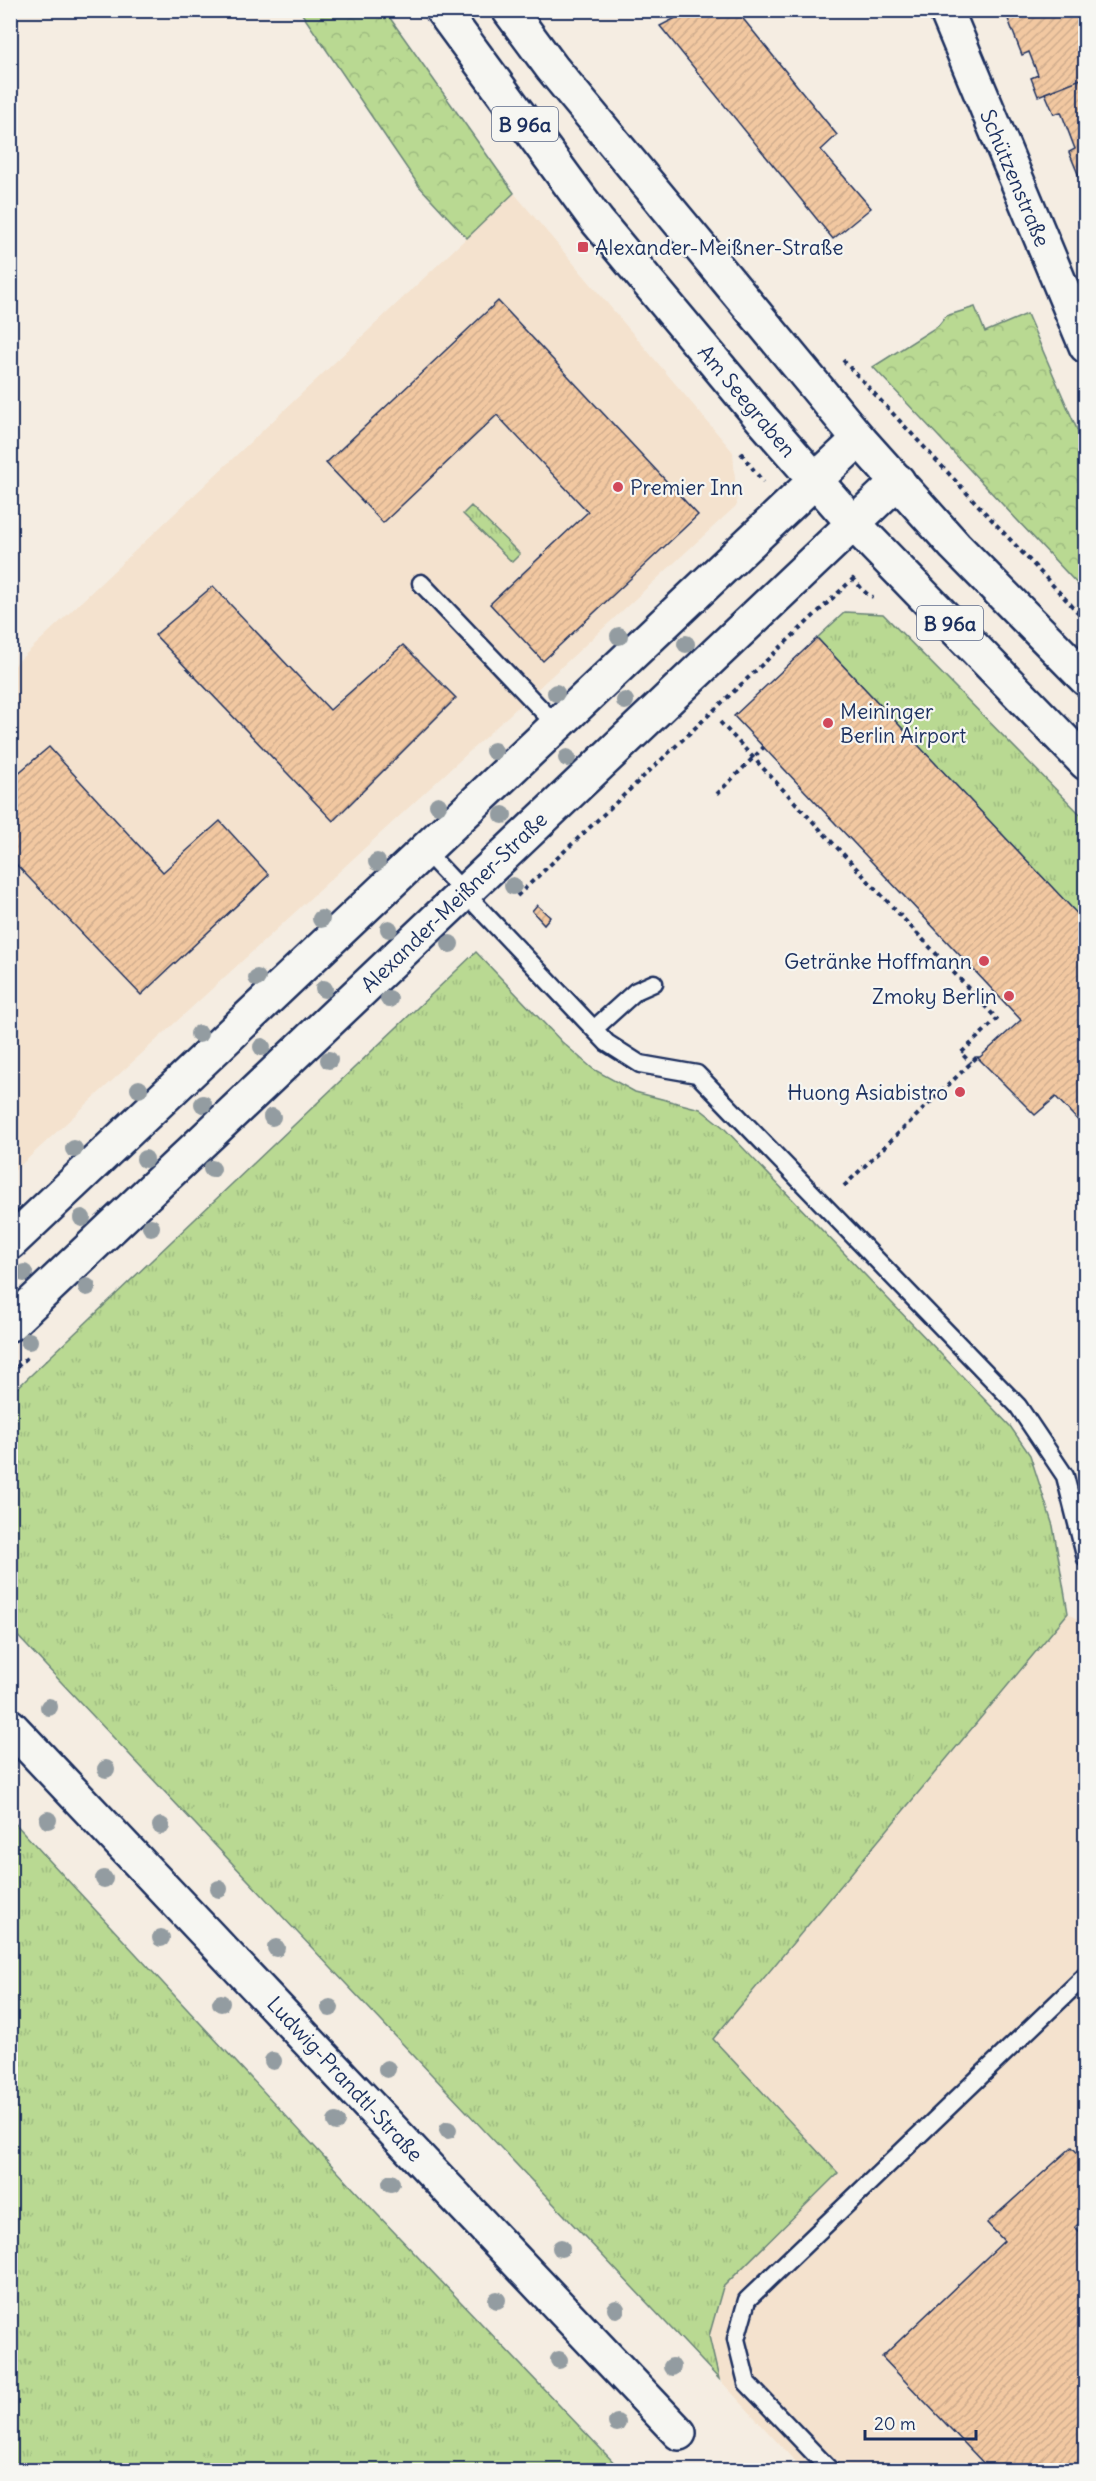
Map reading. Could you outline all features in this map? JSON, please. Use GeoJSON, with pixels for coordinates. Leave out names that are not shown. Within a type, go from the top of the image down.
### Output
{"type":"FeatureCollection","features":[{"type":"Feature","properties":{"kind":"street","name":"Am Seegraben"},"geometry":{"type":"LineString","coordinates":[[442,10],[597,221],[816,482],[1086,763]]}},
{"type":"Feature","properties":{"kind":"street","name":"B 96a"},"geometry":{"type":"LineString","coordinates":[[508,10],[552,68],[859,440],[955,546],[1086,679]]}},
{"type":"Feature","properties":{"kind":"street","name":"Schützenstraße"},"geometry":{"type":"LineString","coordinates":[[946,10],[1086,346]]}},
{"type":"Feature","properties":{"kind":"street"},"geometry":{"type":"LineString","coordinates":[[10,1244],[859,440]]}},
{"type":"Feature","properties":{"kind":"street","name":"Alexander-Meißner-Straße"},"geometry":{"type":"LineString","coordinates":[[10,1324],[898,481]]}},
{"type":"Feature","properties":{"kind":"street","name":"Ludwig-Prandtl-Straße"},"geometry":{"type":"LineString","coordinates":[[10,1726],[679,2433]]}},
{"type":"Feature","properties":{"kind":"lane"},"geometry":{"type":"LineString","coordinates":[[421,583],[557,726]]}},
{"type":"Feature","properties":{"kind":"lane"},"geometry":{"type":"LineString","coordinates":[[425,851],[607,1043],[640,1064],[697,1074],[1018,1406],[1065,1476],[1086,1559]]}},
{"type":"Feature","properties":{"kind":"lane"},"geometry":{"type":"LineString","coordinates":[[594,1029],[636,991],[654,983]]}},
{"type":"Feature","properties":{"kind":"lane"},"geometry":{"type":"LineString","coordinates":[[830,2470],[747,2383],[736,2339],[747,2300],[1086,1975]]}},
{"type":"Feature","properties":{"kind":"path"},"geometry":{"type":"LineString","coordinates":[[836,352],[1086,621]]}},
{"type":"Feature","properties":{"kind":"path"},"geometry":{"type":"LineString","coordinates":[[720,722],[997,1019],[961,1053],[970,1063]]}},
{"type":"Feature","properties":{"kind":"path"},"geometry":{"type":"LineString","coordinates":[[717,794],[764,747]]}},
{"type":"Feature","properties":{"kind":"path"},"geometry":{"type":"LineString","coordinates":[[824,1205],[977,1057]]}},
{"type":"Feature","properties":{"kind":"shaded area"},"geometry":{"type":"Polygon","coordinates":[[[514,193],[733,452],[737,505],[11,1174],[11,668],[514,193]]]}},
{"type":"Feature","properties":{"kind":"shaded area"},"geometry":{"type":"Polygon","coordinates":[[[1068,1613],[1086,1626],[1085,2470],[803,2470],[719,2379],[709,2336],[723,2287],[838,2173],[713,2039],[1068,1613]]]}},
{"type":"Feature","properties":{"kind":"green space"},"geometry":{"type":"Polygon","coordinates":[[[300,11],[385,11],[514,193],[467,238],[419,186],[300,11]]]}},
{"type":"Feature","properties":{"kind":"green space"},"geometry":{"type":"Polygon","coordinates":[[[975,307],[985,332],[1027,314],[1085,448],[1085,592],[873,367],[938,326],[946,316],[975,307]]]}},
{"type":"Feature","properties":{"kind":"green space"},"geometry":{"type":"Polygon","coordinates":[[[471,506],[520,554],[512,562],[463,514],[471,506]]]}},
{"type":"Feature","properties":{"kind":"green space"},"geometry":{"type":"Polygon","coordinates":[[[845,612],[883,614],[1085,819],[1085,923],[817,638],[845,612]]]}},
{"type":"Feature","properties":{"kind":"green space"},"geometry":{"type":"Polygon","coordinates":[[[476,952],[562,1042],[593,1069],[635,1092],[700,1109],[723,1127],[1010,1426],[1030,1455],[1053,1526],[1068,1613],[713,2039],[838,2173],[723,2287],[709,2336],[719,2379],[11,1629],[11,1394],[476,952]]]}},
{"type":"Feature","properties":{"kind":"green space"},"geometry":{"type":"Polygon","coordinates":[[[11,1819],[376,2213],[621,2470],[11,2470],[11,1819]]]}},
{"type":"Feature","properties":{"kind":"building"},"geometry":{"type":"Polygon","coordinates":[[[691,10],[736,10],[837,135],[821,150],[871,208],[833,239],[660,26],[691,10]]]}},
{"type":"Feature","properties":{"kind":"building"},"geometry":{"type":"Polygon","coordinates":[[[1012,10],[1086,10],[1086,77],[1038,96],[1031,78],[1038,75],[1029,52],[1022,55],[1008,19],[1014,17],[1012,10]]]}},
{"type":"Feature","properties":{"kind":"building"},"geometry":{"type":"Polygon","coordinates":[[[1086,77],[1085,191],[1069,152],[1075,149],[1061,112],[1054,114],[1045,93],[1086,77]]]}},
{"type":"Feature","properties":{"kind":"building","name":"Premier Inn"},"geometry":{"type":"Polygon","coordinates":[[[498,301],[698,515],[543,661],[490,604],[588,512],[497,415],[383,523],[326,463],[498,301]]]}},
{"type":"Feature","properties":{"kind":"building"},"geometry":{"type":"Polygon","coordinates":[[[213,586],[330,710],[403,645],[456,698],[333,821],[155,635],[213,586]]]}},
{"type":"Feature","properties":{"kind":"building"},"geometry":{"type":"Polygon","coordinates":[[[817,638],[1086,923],[1086,1129],[1056,1097],[1035,1115],[977,1057],[980,1057],[1021,1020],[734,716],[817,638]]]}},
{"type":"Feature","properties":{"kind":"building"},"geometry":{"type":"Polygon","coordinates":[[[49,747],[163,872],[220,821],[269,875],[141,995],[10,858],[10,780],[49,747]]]}},
{"type":"Feature","properties":{"kind":"building"},"geometry":{"type":"Polygon","coordinates":[[[537,905],[550,917],[544,924],[532,911],[537,905]]]}},
{"type":"Feature","properties":{"kind":"building"},"geometry":{"type":"Polygon","coordinates":[[[1072,2147],[1086,2162],[1086,2217],[1075,2227],[1086,2238],[1086,2470],[990,2470],[882,2357],[1004,2241],[987,2223],[1072,2147]]]}},
{"type":"Feature","properties":{"kind":"place","name":"Alexander-Meißner-Straße"},"geometry":{"type":"Point","coordinates":[583,247]}},
{"type":"Feature","properties":{"kind":"place","name":"Premier Inn"},"geometry":{"type":"Point","coordinates":[618,487]}},
{"type":"Feature","properties":{"kind":"place","name":"Meininger Berlin Airport"},"geometry":{"type":"Point","coordinates":[828,723]}},
{"type":"Feature","properties":{"kind":"place","name":"Getränke Hoffmann"},"geometry":{"type":"Point","coordinates":[984,961]}},
{"type":"Feature","properties":{"kind":"place","name":"Zmoky Berlin"},"geometry":{"type":"Point","coordinates":[1009,996]}},
{"type":"Feature","properties":{"kind":"place","name":"Huong Asiabistro"},"geometry":{"type":"Point","coordinates":[960,1092]}}]}
